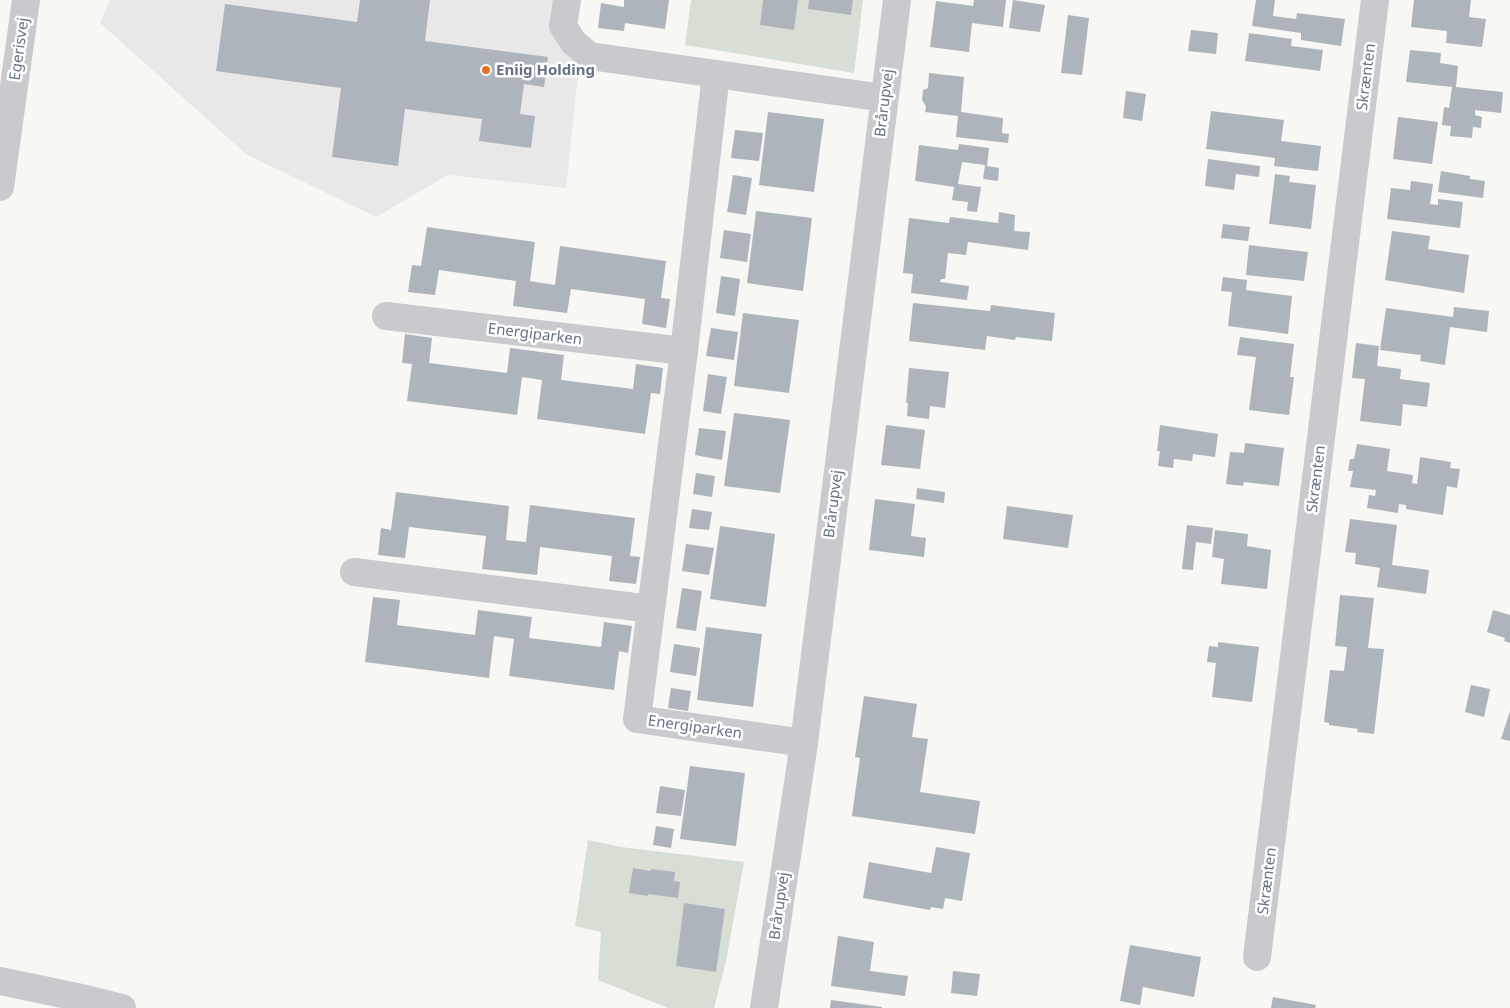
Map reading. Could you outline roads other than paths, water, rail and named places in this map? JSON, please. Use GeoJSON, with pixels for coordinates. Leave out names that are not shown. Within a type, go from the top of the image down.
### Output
{"type":"FeatureCollection","features":[{"type":"Feature","properties":{"kind":"street","name":"Egerisvej"},"geometry":{"type":"LineString","coordinates":[[0,187],[26,0]]}},
{"type":"Feature","properties":{"kind":"street"},"geometry":{"type":"LineString","coordinates":[[566,0],[563,26],[574,43],[590,56],[884,98]]}},
{"type":"Feature","properties":{"kind":"street","name":"Brårupvej"},"geometry":{"type":"LineString","coordinates":[[764,1008],[804,742],[884,98],[898,0]]}},
{"type":"Feature","properties":{"kind":"street","name":"Skrænten"},"geometry":{"type":"LineString","coordinates":[[1257,957],[1375,0]]}},
{"type":"Feature","properties":{"kind":"street","name":"Energiparken"},"geometry":{"type":"LineString","coordinates":[[716,74],[684,351],[637,720],[804,742]]}},
{"type":"Feature","properties":{"kind":"street","name":"Energiparken"},"geometry":{"type":"LineString","coordinates":[[386,316],[684,351]]}},
{"type":"Feature","properties":{"kind":"street"},"geometry":{"type":"LineString","coordinates":[[354,572],[651,609]]}},
{"type":"Feature","properties":{"kind":"street"},"geometry":{"type":"LineString","coordinates":[[0,981],[122,1008]]}},
{"type":"Feature","properties":{"kind":"place","name":"Eniig Holding"},"geometry":{"type":"Point","coordinates":[486,70]}}]}
